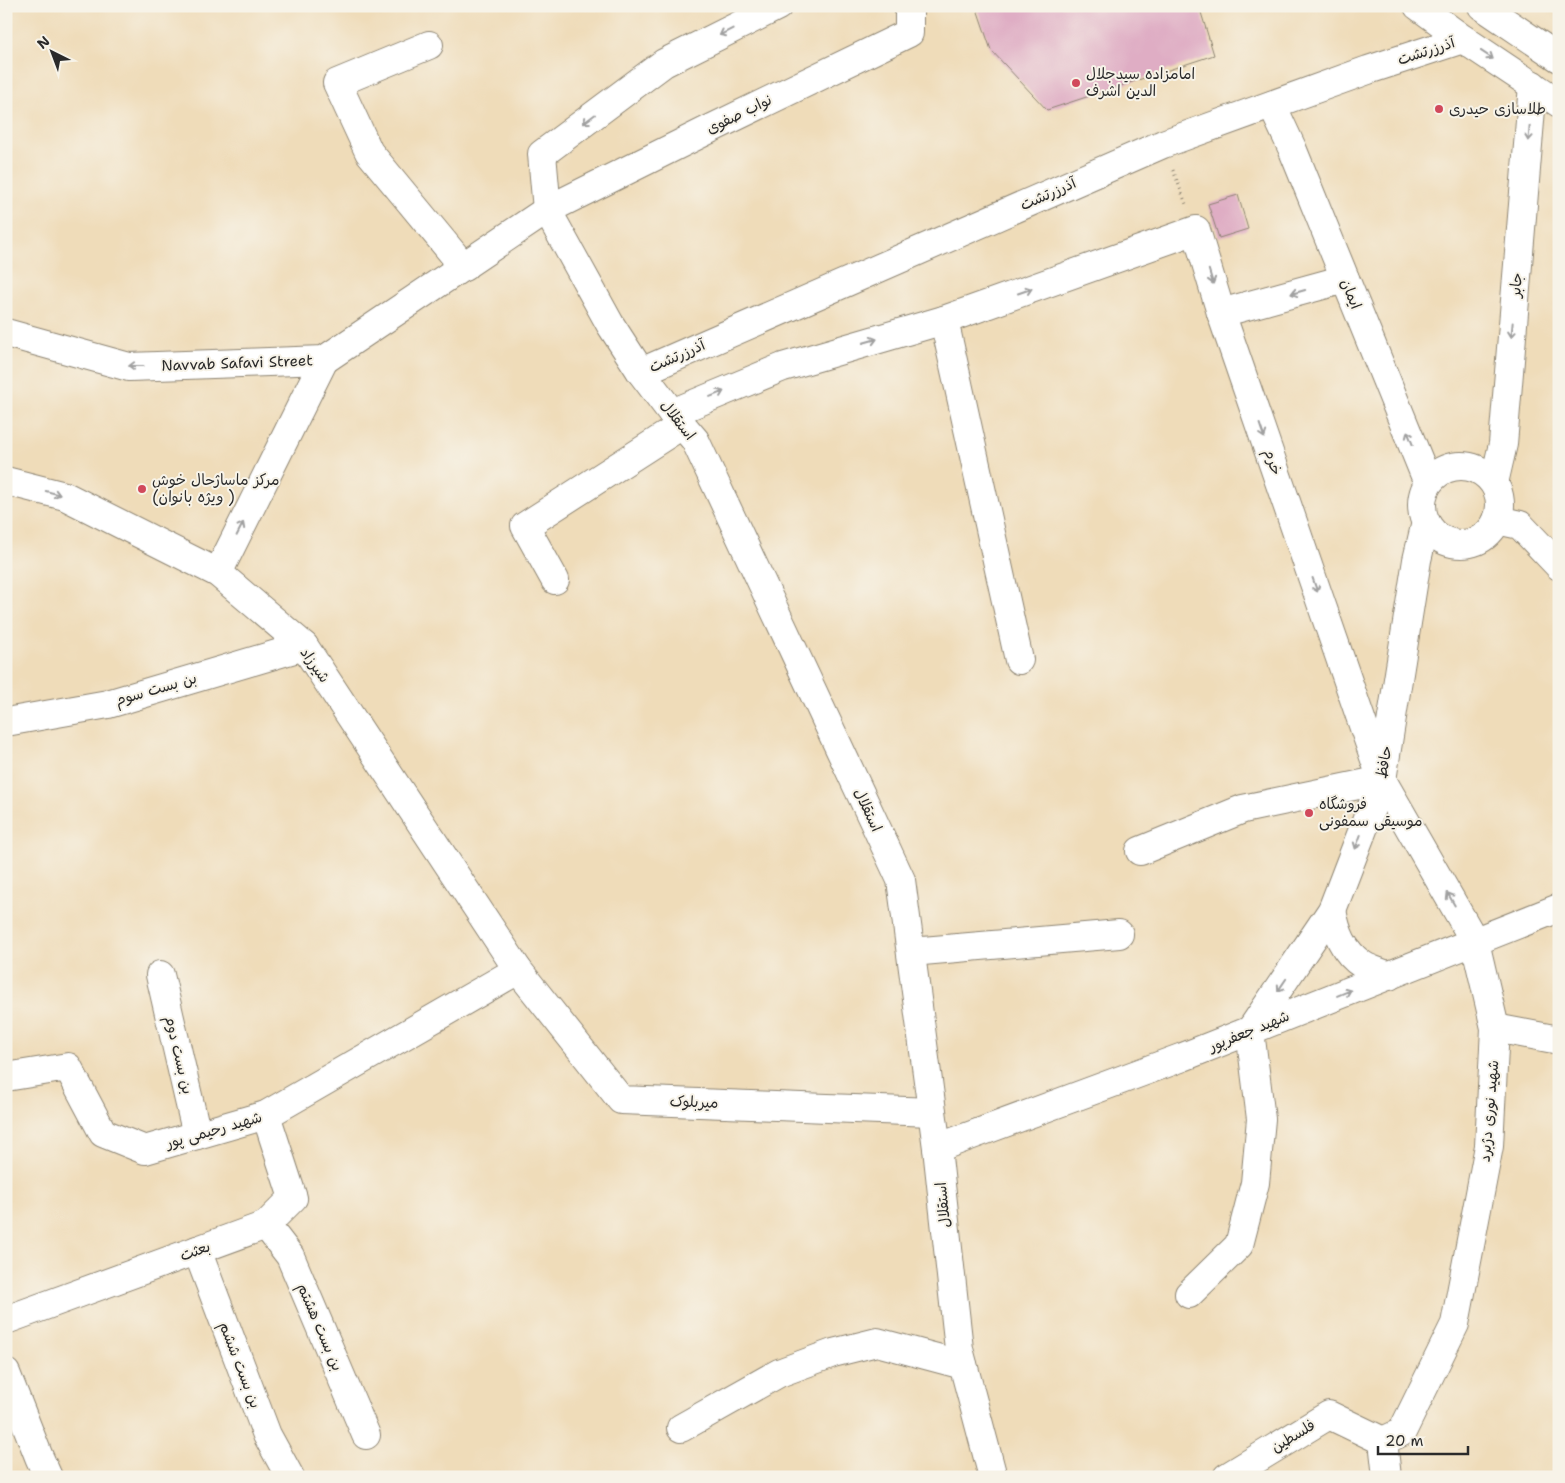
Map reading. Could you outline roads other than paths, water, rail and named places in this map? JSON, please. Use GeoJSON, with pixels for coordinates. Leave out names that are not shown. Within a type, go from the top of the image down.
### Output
{"type":"FeatureCollection","features":[{"type":"Feature","properties":{"kind":"street","name":"نواب صفوی"},"geometry":{"type":"LineString","coordinates":[[547,210],[699,134],[909,33],[909,6]]}},
{"type":"Feature","properties":{"kind":"street"},"geometry":{"type":"LineString","coordinates":[[1418,6],[1463,39],[1559,103]]}},
{"type":"Feature","properties":{"kind":"street"},"geometry":{"type":"LineString","coordinates":[[547,210],[542,154],[664,63],[772,8]]}},
{"type":"Feature","properties":{"kind":"street"},"geometry":{"type":"LineString","coordinates":[[1497,11],[1559,58]]}},
{"type":"Feature","properties":{"kind":"street","name":"آذرزرتشت"},"geometry":{"type":"LineString","coordinates":[[641,372],[1163,144],[1368,70],[1463,39]]}},
{"type":"Feature","properties":{"kind":"street"},"geometry":{"type":"LineString","coordinates":[[429,45],[337,84],[370,152],[464,267]]}},
{"type":"Feature","properties":{"kind":"street","name":"جابر"},"geometry":{"type":"LineString","coordinates":[[1494,484],[1503,444],[1533,85]]}},
{"type":"Feature","properties":{"kind":"street","name":"ایمان"},"geometry":{"type":"LineString","coordinates":[[1272,105],[1292,148],[1428,483]]}},
{"type":"Feature","properties":{"kind":"street","name":"Navvab Safavi Street"},"geometry":{"type":"LineString","coordinates":[[6,333],[129,367],[324,360],[547,210]]}},
{"type":"Feature","properties":{"kind":"street","name":"استقلال"},"geometry":{"type":"LineString","coordinates":[[547,210],[610,324],[641,372],[695,440],[901,880],[937,1148],[959,1348],[993,1477]]}},
{"type":"Feature","properties":{"kind":"street","name":"خرم"},"geometry":{"type":"LineString","coordinates":[[944,320],[1196,230],[1222,313],[1382,780]]}},
{"type":"Feature","properties":{"kind":"street"},"geometry":{"type":"LineString","coordinates":[[1222,313],[1345,279]]}},
{"type":"Feature","properties":{"kind":"street"},"geometry":{"type":"LineString","coordinates":[[554,580],[525,526],[677,419],[783,367],[944,320],[1019,660]]}},
{"type":"Feature","properties":{"kind":"street"},"geometry":{"type":"LineString","coordinates":[[218,573],[324,360]]}},
{"type":"Feature","properties":{"kind":"street"},"geometry":{"type":"LineString","coordinates":[[1462,466],[1474,468],[1486,474],[1494,484],[1499,495],[1500,507],[1498,520],[1491,530],[1481,538],[1470,543],[1457,544],[1444,540],[1433,533],[1426,522],[1422,502],[1428,483],[1438,474],[1450,468],[1462,466]]}},
{"type":"Feature","properties":{"kind":"street","name":"شیرزاد"},"geometry":{"type":"LineString","coordinates":[[6,481],[64,496],[218,573],[304,646],[518,970]]}},
{"type":"Feature","properties":{"kind":"street"},"geometry":{"type":"LineString","coordinates":[[1498,520],[1520,525],[1559,566]]}},
{"type":"Feature","properties":{"kind":"street","name":"حافظ"},"geometry":{"type":"LineString","coordinates":[[1250,1031],[1332,910],[1382,780],[1417,560],[1426,522]]}},
{"type":"Feature","properties":{"kind":"street","name":"بن بست سوم"},"geometry":{"type":"LineString","coordinates":[[6,722],[108,704],[304,646]]}},
{"type":"Feature","properties":{"kind":"street"},"geometry":{"type":"LineString","coordinates":[[1140,851],[1244,809],[1382,780]]}},
{"type":"Feature","properties":{"kind":"street","name":"شهید نوری دژبرد"},"geometry":{"type":"LineString","coordinates":[[1382,780],[1475,942],[1495,1028],[1489,1146],[1455,1324],[1402,1432],[1383,1441]]}},
{"type":"Feature","properties":{"kind":"street","name":"شهید جعفرپور"},"geometry":{"type":"LineString","coordinates":[[937,1148],[1183,1057],[1559,908]]}},
{"type":"Feature","properties":{"kind":"street"},"geometry":{"type":"LineString","coordinates":[[1332,910],[1336,930],[1349,953],[1364,966],[1389,976]]}},
{"type":"Feature","properties":{"kind":"street"},"geometry":{"type":"LineString","coordinates":[[911,952],[1119,934]]}},
{"type":"Feature","properties":{"kind":"street","name":"میربلوک"},"geometry":{"type":"LineString","coordinates":[[518,970],[622,1100],[932,1112]]}},
{"type":"Feature","properties":{"kind":"street","name":"شهید رحیمی پور"},"geometry":{"type":"LineString","coordinates":[[6,1077],[68,1066],[103,1133],[145,1150],[266,1115],[518,970]]}},
{"type":"Feature","properties":{"kind":"street","name":"بن بست دوم"},"geometry":{"type":"LineString","coordinates":[[160,975],[197,1135]]}},
{"type":"Feature","properties":{"kind":"street"},"geometry":{"type":"LineString","coordinates":[[1495,1028],[1559,1040]]}},
{"type":"Feature","properties":{"kind":"street"},"geometry":{"type":"LineString","coordinates":[[1189,1294],[1239,1245],[1256,1183],[1261,1119],[1250,1031]]}},
{"type":"Feature","properties":{"kind":"street","name":"بعثت"},"geometry":{"type":"LineString","coordinates":[[6,1320],[266,1225],[293,1198],[266,1115]]}},
{"type":"Feature","properties":{"kind":"street","name":"بن بست هشتم"},"geometry":{"type":"LineString","coordinates":[[266,1225],[290,1256],[366,1435]]}},
{"type":"Feature","properties":{"kind":"street","name":"بن بست ششم"},"geometry":{"type":"LineString","coordinates":[[197,1250],[267,1435],[290,1477]]}},
{"type":"Feature","properties":{"kind":"street"},"geometry":{"type":"LineString","coordinates":[[681,1428],[778,1373],[833,1353],[877,1342],[963,1365]]}},
{"type":"Feature","properties":{"kind":"street"},"geometry":{"type":"LineString","coordinates":[[6,1373],[38,1457],[48,1477]]}},
{"type":"Feature","properties":{"kind":"street","name":"فلسطین"},"geometry":{"type":"LineString","coordinates":[[1227,1477],[1329,1414],[1383,1441]]}},
{"type":"Feature","properties":{"kind":"street"},"geometry":{"type":"LineString","coordinates":[[1383,1441],[1387,1477]]}},
{"type":"Feature","properties":{"kind":"place","name":"امامزاده سیدجلال الدین اشرف"},"geometry":{"type":"Point","coordinates":[1076,83]}},
{"type":"Feature","properties":{"kind":"place","name":"طلاسازی حیدری"},"geometry":{"type":"Point","coordinates":[1439,109]}},
{"type":"Feature","properties":{"kind":"place","name":"مرکز ماساژحال خوش (ویژه بانوان )"},"geometry":{"type":"Point","coordinates":[142,489]}},
{"type":"Feature","properties":{"kind":"place","name":"فروشگاه موسیقی سمفونی"},"geometry":{"type":"Point","coordinates":[1309,813]}}]}
